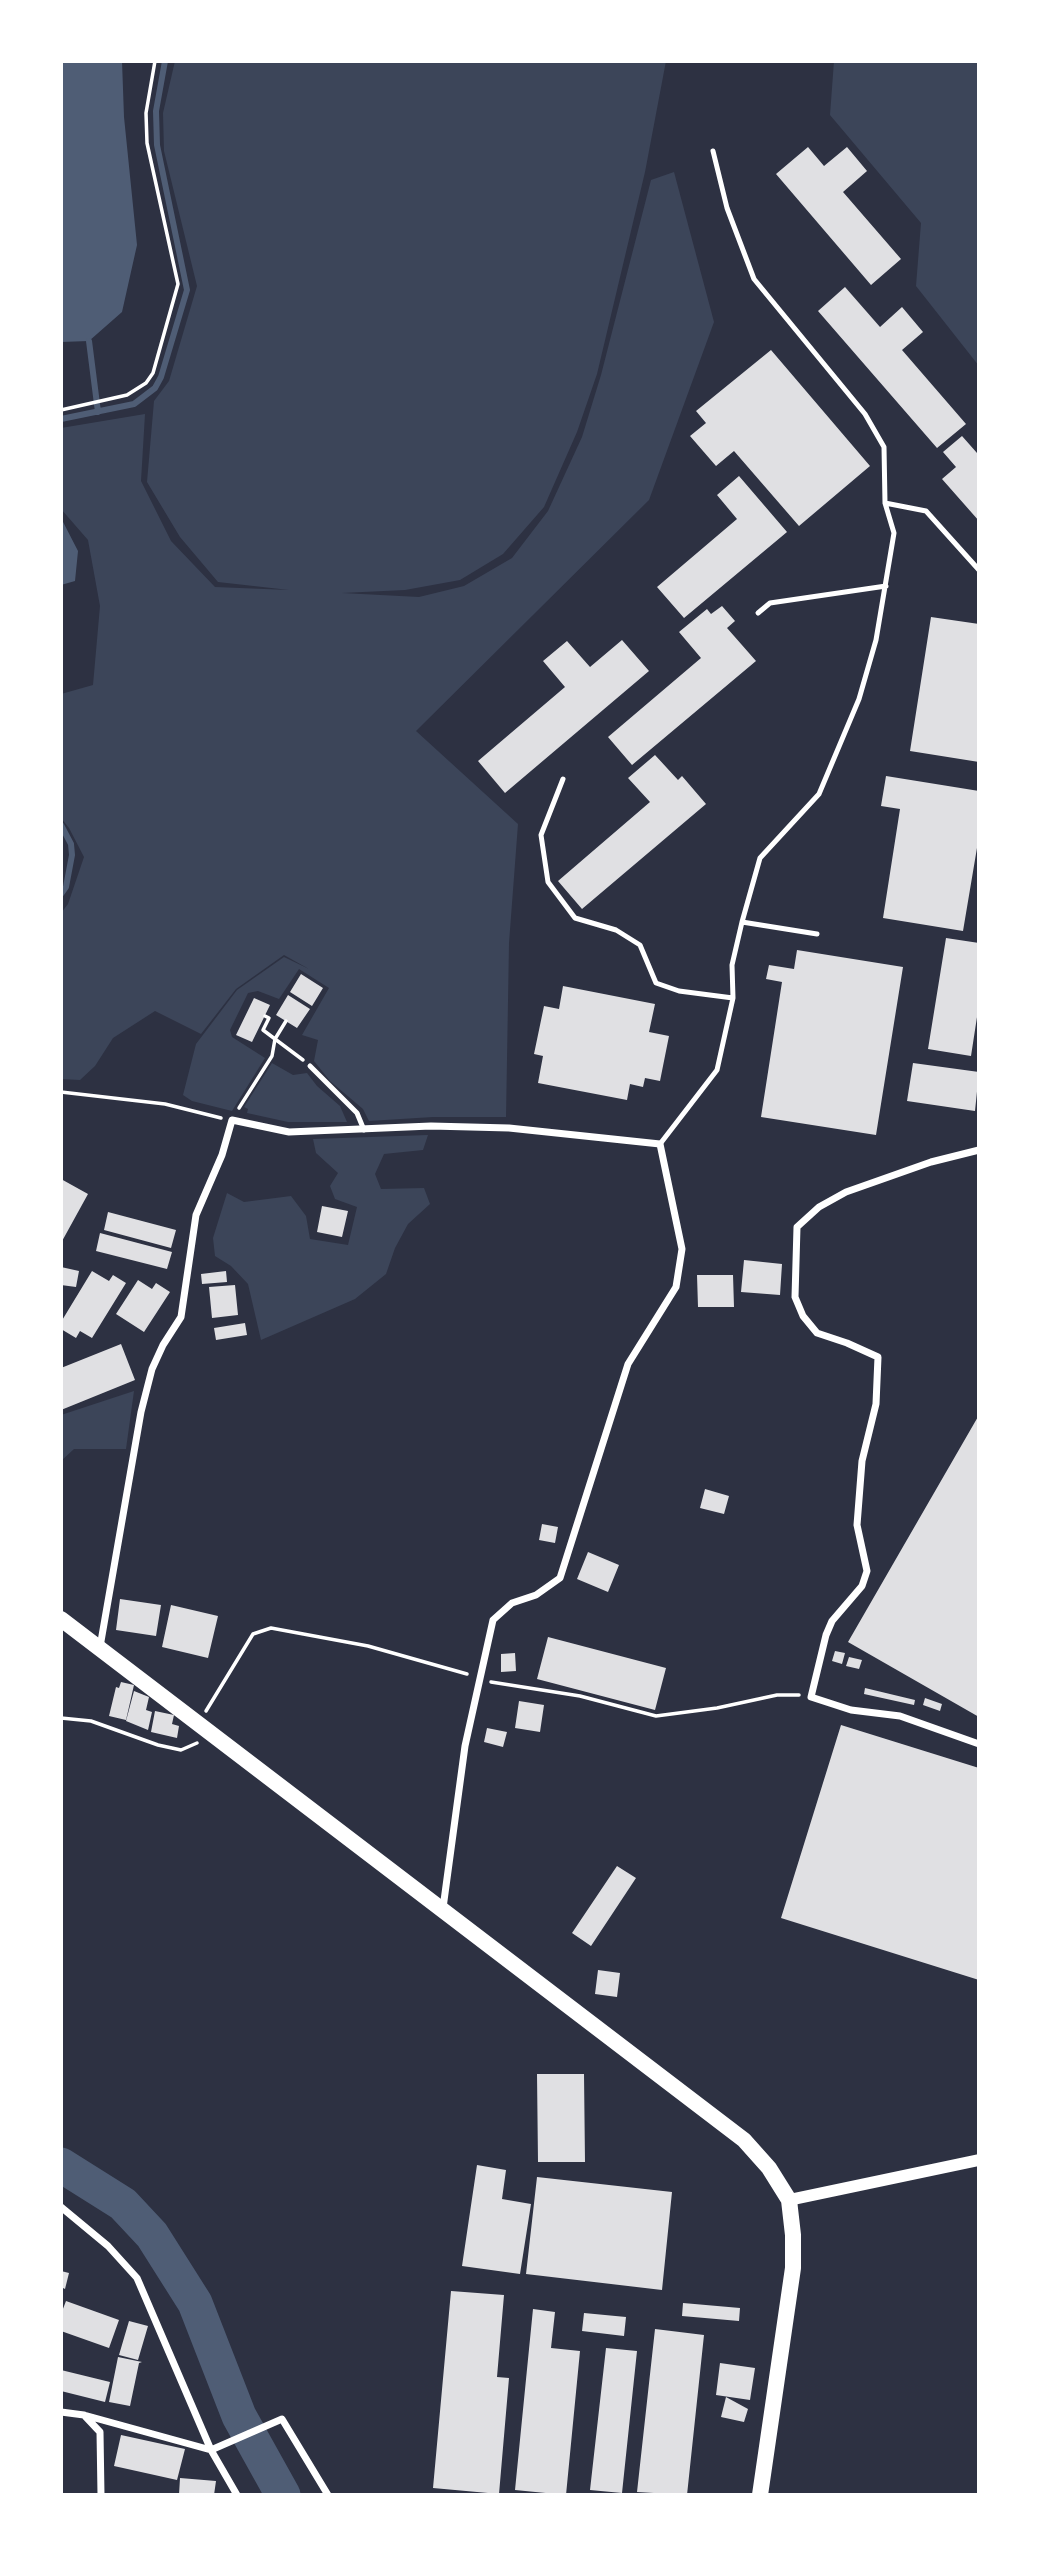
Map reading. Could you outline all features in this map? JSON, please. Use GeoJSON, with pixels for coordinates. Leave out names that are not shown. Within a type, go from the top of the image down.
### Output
{"type":"FeatureCollection","features":[{"type":"Feature","properties":{"kind":"main road"},"geometry":{"type":"LineString","coordinates":[[61,1619],[744,2140],[769,2168],[789,2200],[793,2268],[760,2495]]}},
{"type":"Feature","properties":{"kind":"street"},"geometry":{"type":"LineString","coordinates":[[100,1648],[141,1412],[152,1369],[181,1317],[196,1215],[222,1155],[233,1117],[289,1132],[431,1126],[509,1128],[660,1144],[682,1249],[676,1287],[628,1364],[560,1578],[536,1595],[512,1603],[493,1620],[465,1746],[443,1912]]}},
{"type":"Feature","properties":{"kind":"street"},"geometry":{"type":"LineString","coordinates":[[979,1150],[930,1162],[846,1192],[819,1207],[797,1227],[795,1297],[803,1316],[817,1333],[878,1357],[876,1404],[862,1461],[857,1525],[867,1570],[862,1586],[832,1621],[811,1697],[851,1710],[900,1716],[979,1744]]}},
{"type":"Feature","properties":{"kind":"street"},"geometry":{"type":"LineString","coordinates":[[789,2200],[979,2160]]}},
{"type":"Feature","properties":{"kind":"street"},"geometry":{"type":"LineString","coordinates":[[61,2207],[107,2246],[137,2278],[211,2450],[237,2495]]}},
{"type":"Feature","properties":{"kind":"street"},"geometry":{"type":"LineString","coordinates":[[61,2412],[84,2415],[211,2450],[282,2419],[328,2495]]}},
{"type":"Feature","properties":{"kind":"street"},"geometry":{"type":"LineString","coordinates":[[84,2415],[100,2432],[101,2495]]}},
{"type":"Feature","properties":{"kind":"lane"},"geometry":{"type":"LineString","coordinates":[[660,1144],[717,1070],[733,998],[732,965],[760,858],[819,794],[859,699],[876,640],[894,533],[885,503],[884,447],[865,414],[754,279],[727,208],[713,151]]}},
{"type":"Feature","properties":{"kind":"lane"},"geometry":{"type":"LineString","coordinates":[[885,503],[926,511],[979,570]]}},
{"type":"Feature","properties":{"kind":"lane"},"geometry":{"type":"LineString","coordinates":[[758,613],[770,603],[886,586]]}},
{"type":"Feature","properties":{"kind":"lane"},"geometry":{"type":"LineString","coordinates":[[563,779],[541,835],[548,883],[575,918],[616,930],[640,945],[656,983],[679,991],[733,998]]}},
{"type":"Feature","properties":{"kind":"lane"},"geometry":{"type":"LineString","coordinates":[[742,922],[817,934]]}},
{"type":"Feature","properties":{"kind":"lane"},"geometry":{"type":"LineString","coordinates":[[310,1066],[357,1113],[364,1130]]}},
{"type":"Feature","properties":{"kind":"path"},"geometry":{"type":"LineString","coordinates":[[61,410],[127,395],[146,383],[153,373],[178,284],[147,143],[146,113],[155,61]]}},
{"type":"Feature","properties":{"kind":"path"},"geometry":{"type":"LineString","coordinates":[[265,1016],[269,1018],[263,1030],[310,1066]]}},
{"type":"Feature","properties":{"kind":"path"},"geometry":{"type":"LineString","coordinates":[[61,1092],[165,1104],[233,1117],[272,1056],[275,1039],[286,1021]]}},
{"type":"Feature","properties":{"kind":"path"},"geometry":{"type":"LineString","coordinates":[[61,1718],[91,1721],[158,1745],[181,1750],[195,1745],[253,1634],[271,1628],[368,1646],[499,1685],[580,1696],[656,1716],[717,1708],[776,1695],[811,1697]]}},
{"type":"Feature","properties":{"kind":"shaded area"},"geometry":{"type":"Polygon","coordinates":[[[61,61],[122,61],[124,117],[137,245],[122,312],[89,341],[61,342],[61,61]]]}},
{"type":"Feature","properties":{"kind":"shaded area"},"geometry":{"type":"Polygon","coordinates":[[[175,61],[666,61],[645,172],[597,374],[577,432],[544,507],[503,554],[460,580],[405,590],[342,593],[419,597],[464,586],[512,558],[548,511],[582,437],[601,375],[651,180],[674,172],[714,322],[649,500],[416,731],[518,824],[509,943],[506,1117],[433,1117],[369,1121],[363,1109],[330,1081],[314,1061],[318,1040],[302,1035],[329,988],[299,969],[279,999],[258,991],[248,993],[230,1030],[232,1037],[265,1058],[232,1111],[192,1101],[183,1095],[196,1044],[237,990],[284,957],[309,969],[284,955],[236,989],[201,1034],[155,1011],[113,1038],[95,1066],[80,1080],[61,1079],[61,913],[68,904],[84,857],[61,818],[61,694],[93,685],[100,606],[88,540],[61,509],[61,428],[145,414],[141,481],[171,541],[215,587],[289,590],[218,582],[180,537],[147,482],[154,401],[169,381],[197,286],[164,151],[163,113],[175,61]]]}},
{"type":"Feature","properties":{"kind":"shaded area"},"geometry":{"type":"Polygon","coordinates":[[[834,61],[979,61],[979,366],[916,286],[921,223],[830,115],[834,61]]]}},
{"type":"Feature","properties":{"kind":"shaded area"},"geometry":{"type":"Polygon","coordinates":[[[61,518],[78,551],[75,581],[61,585],[61,518]]]}},
{"type":"Feature","properties":{"kind":"shaded area"},"geometry":{"type":"Polygon","coordinates":[[[272,1063],[293,1075],[307,1073],[317,1086],[340,1106],[347,1122],[288,1122],[247,1113],[248,1109],[244,1107],[272,1063]]]}},
{"type":"Feature","properties":{"kind":"shaded area"},"geometry":{"type":"Polygon","coordinates":[[[428,1135],[423,1150],[384,1154],[375,1174],[381,1189],[424,1188],[430,1204],[408,1224],[395,1248],[386,1274],[355,1299],[261,1340],[248,1284],[231,1266],[215,1256],[213,1238],[227,1193],[244,1202],[291,1196],[306,1216],[310,1239],[348,1245],[357,1207],[335,1199],[330,1186],[338,1173],[316,1153],[313,1139],[428,1135]]]}},
{"type":"Feature","properties":{"kind":"shaded area"},"geometry":{"type":"Polygon","coordinates":[[[134,1391],[126,1449],[74,1449],[61,1461],[61,1415],[134,1391]]]}},
{"type":"Feature","properties":{"kind":"building"},"geometry":{"type":"Polygon","coordinates":[[[808,147],[824,166],[847,147],[867,171],[843,192],[901,259],[871,285],[776,174],[808,147]]]}},
{"type":"Feature","properties":{"kind":"building"},"geometry":{"type":"Polygon","coordinates":[[[845,287],[880,327],[902,307],[923,332],[902,350],[966,424],[937,448],[818,311],[845,287]]]}},
{"type":"Feature","properties":{"kind":"building"},"geometry":{"type":"Polygon","coordinates":[[[771,350],[870,466],[799,526],[734,451],[716,466],[690,436],[706,423],[696,411],[771,350]]]}},
{"type":"Feature","properties":{"kind":"building"},"geometry":{"type":"Polygon","coordinates":[[[962,436],[979,452],[979,521],[942,479],[956,467],[943,452],[962,436]]]}},
{"type":"Feature","properties":{"kind":"building"},"geometry":{"type":"Polygon","coordinates":[[[739,476],[787,532],[684,618],[657,587],[737,519],[717,495],[739,476]]]}},
{"type":"Feature","properties":{"kind":"building"},"geometry":{"type":"Polygon","coordinates":[[[722,606],[735,621],[727,628],[756,661],[632,765],[608,737],[701,658],[679,632],[707,609],[711,614],[722,606]]]}},
{"type":"Feature","properties":{"kind":"building"},"geometry":{"type":"Polygon","coordinates":[[[931,617],[979,624],[979,762],[910,751],[931,617]]]}},
{"type":"Feature","properties":{"kind":"building"},"geometry":{"type":"Polygon","coordinates":[[[622,640],[649,671],[505,793],[478,761],[565,687],[543,661],[567,641],[590,667],[622,640]]]}},
{"type":"Feature","properties":{"kind":"building"},"geometry":{"type":"Polygon","coordinates":[[[655,755],[678,780],[682,776],[706,804],[582,909],[558,881],[650,802],[628,778],[655,755]]]}},
{"type":"Feature","properties":{"kind":"building"},"geometry":{"type":"Polygon","coordinates":[[[886,776],[979,791],[979,836],[963,931],[883,918],[900,809],[881,806],[886,776]]]}},
{"type":"Feature","properties":{"kind":"building"},"geometry":{"type":"Polygon","coordinates":[[[946,938],[979,943],[979,1004],[971,1056],[928,1049],[946,938]]]}},
{"type":"Feature","properties":{"kind":"building"},"geometry":{"type":"Polygon","coordinates":[[[797,950],[903,967],[876,1135],[761,1117],[782,982],[766,979],[769,965],[794,969],[797,950]]]}},
{"type":"Feature","properties":{"kind":"building"},"geometry":{"type":"Polygon","coordinates":[[[301,974],[323,988],[312,1006],[290,992],[301,974]]]}},
{"type":"Feature","properties":{"kind":"building"},"geometry":{"type":"Polygon","coordinates":[[[563,986],[655,1004],[649,1032],[669,1036],[660,1081],[645,1078],[643,1087],[630,1084],[627,1100],[538,1083],[543,1056],[534,1054],[544,1006],[559,1009],[563,986]]]}},
{"type":"Feature","properties":{"kind":"building"},"geometry":{"type":"Polygon","coordinates":[[[288,995],[310,1009],[297,1028],[276,1015],[288,995]]]}},
{"type":"Feature","properties":{"kind":"building"},"geometry":{"type":"Polygon","coordinates":[[[254,998],[270,1005],[252,1042],[236,1035],[254,998]]]}},
{"type":"Feature","properties":{"kind":"building"},"geometry":{"type":"Polygon","coordinates":[[[913,1063],[979,1072],[975,1111],[907,1101],[913,1063]]]}},
{"type":"Feature","properties":{"kind":"building"},"geometry":{"type":"Polygon","coordinates":[[[61,1179],[88,1194],[61,1243],[61,1179]]]}},
{"type":"Feature","properties":{"kind":"building"},"geometry":{"type":"Polygon","coordinates":[[[322,1206],[348,1211],[342,1237],[317,1232],[322,1206]]]}},
{"type":"Feature","properties":{"kind":"building"},"geometry":{"type":"Polygon","coordinates":[[[108,1212],[176,1230],[171,1248],[104,1230],[108,1212]]]}},
{"type":"Feature","properties":{"kind":"building"},"geometry":{"type":"Polygon","coordinates":[[[100,1233],[172,1252],[167,1269],[96,1251],[100,1233]]]}},
{"type":"Feature","properties":{"kind":"building"},"geometry":{"type":"Polygon","coordinates":[[[744,1260],[782,1264],[780,1295],[741,1292],[744,1260]]]}},
{"type":"Feature","properties":{"kind":"building"},"geometry":{"type":"Polygon","coordinates":[[[61,1267],[79,1271],[76,1287],[61,1285],[61,1267]]]}},
{"type":"Feature","properties":{"kind":"building"},"geometry":{"type":"Polygon","coordinates":[[[92,1271],[109,1281],[113,1275],[126,1283],[92,1338],[80,1331],[76,1338],[61,1329],[61,1322],[92,1271]]]}},
{"type":"Feature","properties":{"kind":"building"},"geometry":{"type":"Polygon","coordinates":[[[226,1271],[227,1282],[202,1284],[201,1274],[226,1271]]]}},
{"type":"Feature","properties":{"kind":"building"},"geometry":{"type":"Polygon","coordinates":[[[697,1275],[733,1275],[734,1307],[698,1307],[697,1275]]]}},
{"type":"Feature","properties":{"kind":"building"},"geometry":{"type":"Polygon","coordinates":[[[138,1280],[152,1289],[156,1283],[170,1292],[144,1332],[116,1314],[138,1280]]]}},
{"type":"Feature","properties":{"kind":"building"},"geometry":{"type":"Polygon","coordinates":[[[235,1285],[238,1315],[212,1318],[209,1287],[235,1285]]]}},
{"type":"Feature","properties":{"kind":"building"},"geometry":{"type":"Polygon","coordinates":[[[245,1323],[247,1335],[216,1340],[214,1328],[245,1323]]]}},
{"type":"Feature","properties":{"kind":"building"},"geometry":{"type":"Polygon","coordinates":[[[121,1344],[135,1380],[61,1410],[61,1368],[121,1344]]]}},
{"type":"Feature","properties":{"kind":"building"},"geometry":{"type":"Polygon","coordinates":[[[979,1415],[979,1717],[848,1642],[979,1415]]]}},
{"type":"Feature","properties":{"kind":"building"},"geometry":{"type":"Polygon","coordinates":[[[705,1489],[729,1496],[724,1514],[700,1508],[705,1489]]]}},
{"type":"Feature","properties":{"kind":"building"},"geometry":{"type":"Polygon","coordinates":[[[542,1524],[558,1527],[555,1543],[539,1540],[542,1524]]]}},
{"type":"Feature","properties":{"kind":"building"},"geometry":{"type":"Polygon","coordinates":[[[588,1552],[619,1565],[608,1592],[577,1579],[588,1552]]]}},
{"type":"Feature","properties":{"kind":"building"},"geometry":{"type":"Polygon","coordinates":[[[120,1599],[161,1605],[156,1636],[116,1630],[120,1599]]]}},
{"type":"Feature","properties":{"kind":"building"},"geometry":{"type":"Polygon","coordinates":[[[171,1605],[218,1616],[208,1658],[162,1647],[171,1605]]]}},
{"type":"Feature","properties":{"kind":"building"},"geometry":{"type":"Polygon","coordinates":[[[548,1637],[666,1668],[655,1710],[537,1679],[548,1637]]]}},
{"type":"Feature","properties":{"kind":"building"},"geometry":{"type":"Polygon","coordinates":[[[835,1651],[845,1653],[842,1664],[832,1661],[835,1651]]]}},
{"type":"Feature","properties":{"kind":"building"},"geometry":{"type":"Polygon","coordinates":[[[515,1653],[516,1671],[501,1672],[501,1654],[515,1653]]]}},
{"type":"Feature","properties":{"kind":"building"},"geometry":{"type":"Polygon","coordinates":[[[849,1657],[862,1660],[859,1669],[846,1666],[849,1657]]]}},
{"type":"Feature","properties":{"kind":"building"},"geometry":{"type":"Polygon","coordinates":[[[121,1682],[134,1685],[126,1720],[109,1716],[116,1687],[119,1688],[121,1682]]]}},
{"type":"Feature","properties":{"kind":"building"},"geometry":{"type":"Polygon","coordinates":[[[865,1688],[915,1700],[914,1705],[864,1694],[865,1688]]]}},
{"type":"Feature","properties":{"kind":"building"},"geometry":{"type":"Polygon","coordinates":[[[134,1691],[149,1697],[146,1710],[152,1712],[148,1730],[126,1721],[134,1691]]]}},
{"type":"Feature","properties":{"kind":"building"},"geometry":{"type":"Polygon","coordinates":[[[925,1698],[942,1704],[940,1711],[923,1705],[925,1698]]]}},
{"type":"Feature","properties":{"kind":"building"},"geometry":{"type":"Polygon","coordinates":[[[519,1701],[544,1705],[540,1732],[515,1728],[519,1701]]]}},
{"type":"Feature","properties":{"kind":"building"},"geometry":{"type":"Polygon","coordinates":[[[155,1711],[174,1715],[172,1724],[179,1726],[177,1738],[151,1732],[155,1711]]]}},
{"type":"Feature","properties":{"kind":"building"},"geometry":{"type":"Polygon","coordinates":[[[841,1725],[979,1768],[979,1980],[781,1918],[841,1725]]]}},
{"type":"Feature","properties":{"kind":"building"},"geometry":{"type":"Polygon","coordinates":[[[487,1728],[507,1732],[503,1747],[484,1742],[487,1728]]]}},
{"type":"Feature","properties":{"kind":"building"},"geometry":{"type":"Polygon","coordinates":[[[617,1866],[636,1878],[591,1946],[572,1933],[617,1866]]]}},
{"type":"Feature","properties":{"kind":"building"},"geometry":{"type":"Polygon","coordinates":[[[598,1970],[620,1973],[617,1997],[595,1994],[598,1970]]]}},
{"type":"Feature","properties":{"kind":"building"},"geometry":{"type":"Polygon","coordinates":[[[537,2074],[584,2074],[585,2162],[538,2162],[537,2074]]]}},
{"type":"Feature","properties":{"kind":"building"},"geometry":{"type":"Polygon","coordinates":[[[477,2165],[506,2170],[502,2199],[531,2204],[520,2274],[462,2266],[477,2165]]]}},
{"type":"Feature","properties":{"kind":"building"},"geometry":{"type":"Polygon","coordinates":[[[537,2177],[672,2192],[662,2290],[526,2274],[537,2177]]]}},
{"type":"Feature","properties":{"kind":"building"},"geometry":{"type":"Polygon","coordinates":[[[61,2271],[69,2273],[65,2289],[61,2287],[61,2271]]]}},
{"type":"Feature","properties":{"kind":"building"},"geometry":{"type":"Polygon","coordinates":[[[451,2291],[504,2295],[497,2377],[509,2378],[499,2494],[433,2488],[451,2291]]]}},
{"type":"Feature","properties":{"kind":"building"},"geometry":{"type":"Polygon","coordinates":[[[66,2301],[119,2320],[109,2348],[61,2331],[61,2314],[66,2301]]]}},
{"type":"Feature","properties":{"kind":"building"},"geometry":{"type":"Polygon","coordinates":[[[683,2303],[740,2308],[739,2321],[682,2316],[683,2303]]]}},
{"type":"Feature","properties":{"kind":"building"},"geometry":{"type":"Polygon","coordinates":[[[533,2309],[555,2312],[551,2348],[580,2351],[566,2495],[515,2490],[533,2309]]]}},
{"type":"Feature","properties":{"kind":"building"},"geometry":{"type":"Polygon","coordinates":[[[584,2313],[626,2317],[624,2336],[582,2331],[584,2313]]]}},
{"type":"Feature","properties":{"kind":"building"},"geometry":{"type":"Polygon","coordinates":[[[129,2321],[148,2326],[138,2360],[119,2355],[129,2321]]]}},
{"type":"Feature","properties":{"kind":"building"},"geometry":{"type":"Polygon","coordinates":[[[655,2329],[704,2335],[687,2495],[637,2492],[655,2329]]]}},
{"type":"Feature","properties":{"kind":"building"},"geometry":{"type":"Polygon","coordinates":[[[606,2348],[637,2351],[622,2493],[590,2490],[606,2348]]]}},
{"type":"Feature","properties":{"kind":"building"},"geometry":{"type":"Polygon","coordinates":[[[118,2357],[142,2362],[139,2363],[130,2406],[109,2402],[118,2357]]]}},
{"type":"Feature","properties":{"kind":"building"},"geometry":{"type":"Polygon","coordinates":[[[720,2363],[755,2368],[750,2400],[716,2395],[720,2363]]]}},
{"type":"Feature","properties":{"kind":"building"},"geometry":{"type":"Polygon","coordinates":[[[61,2370],[110,2382],[105,2402],[61,2391],[61,2370]]]}},
{"type":"Feature","properties":{"kind":"building"},"geometry":{"type":"Polygon","coordinates":[[[726,2397],[748,2409],[744,2422],[721,2417],[726,2397]]]}},
{"type":"Feature","properties":{"kind":"building"},"geometry":{"type":"Polygon","coordinates":[[[121,2435],[185,2449],[177,2480],[114,2466],[121,2435]]]}},
{"type":"Feature","properties":{"kind":"building"},"geometry":{"type":"Polygon","coordinates":[[[180,2478],[216,2481],[214,2495],[179,2495],[180,2478]]]}},
{"type":"Feature","properties":{"kind":"waterway"},"geometry":{"type":"LineString","coordinates":[[61,419],[134,404],[155,388],[161,377],[187,290],[157,145],[156,111],[165,61]]}},
{"type":"Feature","properties":{"kind":"waterway"},"geometry":{"type":"LineString","coordinates":[[89,341],[98,412]]}},
{"type":"Feature","properties":{"kind":"waterway"},"geometry":{"type":"LineString","coordinates":[[61,825],[71,844],[72,855],[66,887],[61,894]]}},
{"type":"Feature","properties":{"kind":"waterway"},"geometry":{"type":"LineString","coordinates":[[61,2165],[123,2204],[152,2235],[195,2303],[239,2416],[283,2495]]}}]}
